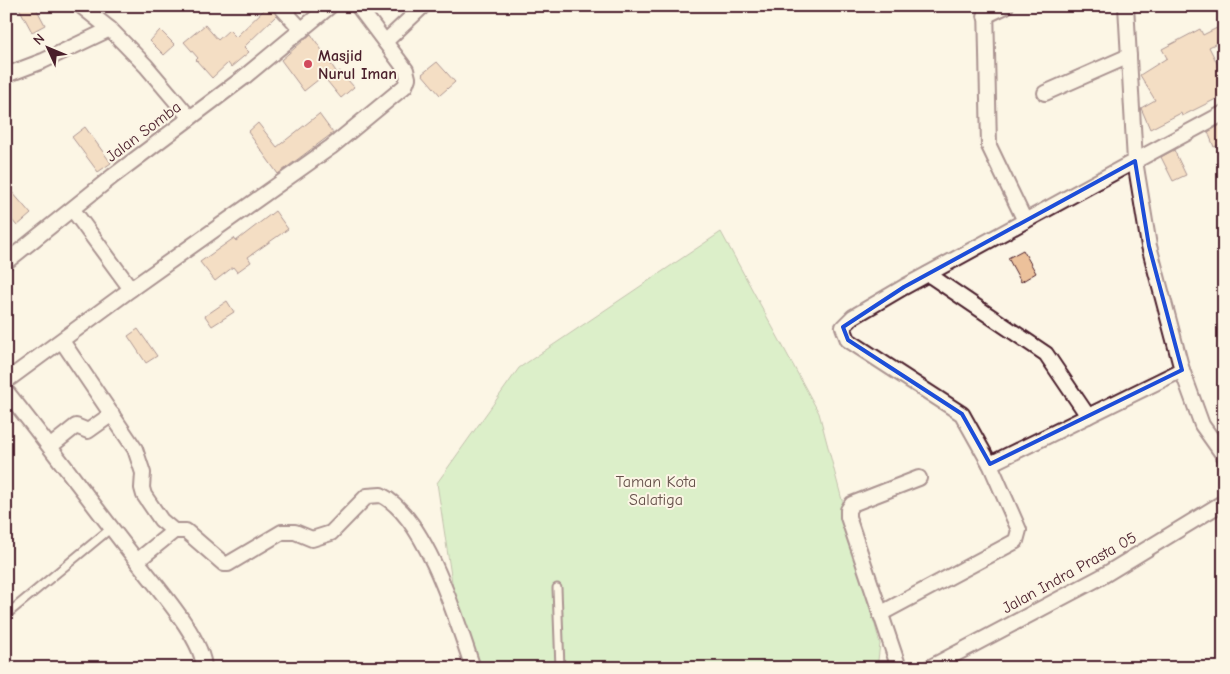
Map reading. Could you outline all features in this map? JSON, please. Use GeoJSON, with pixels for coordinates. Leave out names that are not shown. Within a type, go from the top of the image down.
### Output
{"type":"FeatureCollection","features":[{"type":"Feature","properties":{"kind":"street"},"geometry":{"type":"LineString","coordinates":[[81,6],[110,29],[146,66],[190,118]]}},
{"type":"Feature","properties":{"kind":"street"},"geometry":{"type":"LineString","coordinates":[[280,6],[302,30]]}},
{"type":"Feature","properties":{"kind":"street","name":"Jalan Somba"},"geometry":{"type":"LineString","coordinates":[[6,262],[330,6]]}},
{"type":"Feature","properties":{"kind":"street"},"geometry":{"type":"LineString","coordinates":[[6,381],[62,341],[130,288],[331,147],[405,86],[408,78],[406,70],[358,6]]}},
{"type":"Feature","properties":{"kind":"street"},"geometry":{"type":"LineString","coordinates":[[385,42],[423,6]]}},
{"type":"Feature","properties":{"kind":"street"},"geometry":{"type":"LineString","coordinates":[[1006,6],[986,11],[989,146],[1025,221]]}},
{"type":"Feature","properties":{"kind":"street"},"geometry":{"type":"LineString","coordinates":[[1126,6],[1135,161],[1149,246],[1182,370],[1202,425],[1224,456]]}},
{"type":"Feature","properties":{"kind":"street"},"geometry":{"type":"LineString","coordinates":[[6,75],[43,61],[110,29]]}},
{"type":"Feature","properties":{"kind":"street"},"geometry":{"type":"LineString","coordinates":[[1045,93],[1129,56]]}},
{"type":"Feature","properties":{"kind":"street"},"geometry":{"type":"LineString","coordinates":[[880,614],[1016,541],[1019,530],[990,464],[962,414],[848,340],[843,327],[853,318],[928,274],[1224,113]]}},
{"type":"Feature","properties":{"kind":"street"},"geometry":{"type":"LineString","coordinates":[[73,210],[130,288]]}},
{"type":"Feature","properties":{"kind":"street"},"geometry":{"type":"LineString","coordinates":[[928,274],[1046,354],[1088,416]]}},
{"type":"Feature","properties":{"kind":"street"},"geometry":{"type":"LineString","coordinates":[[62,341],[112,414],[140,460],[144,495],[161,520],[174,531]]}},
{"type":"Feature","properties":{"kind":"street"},"geometry":{"type":"LineString","coordinates":[[990,464],[1182,370]]}},
{"type":"Feature","properties":{"kind":"street"},"geometry":{"type":"LineString","coordinates":[[6,391],[51,446],[93,501],[110,529],[137,561],[192,634],[201,654],[204,668]]}},
{"type":"Feature","properties":{"kind":"street"},"geometry":{"type":"LineString","coordinates":[[51,446],[76,426],[88,431],[112,414]]}},
{"type":"Feature","properties":{"kind":"street"},"geometry":{"type":"LineString","coordinates":[[899,668],[848,517],[848,510],[852,504],[919,478]]}},
{"type":"Feature","properties":{"kind":"street"},"geometry":{"type":"LineString","coordinates":[[137,561],[174,531],[186,531],[224,564],[228,564],[282,532],[295,532],[312,539],[331,533],[367,496],[380,495],[400,509],[422,541],[435,566],[473,668]]}},
{"type":"Feature","properties":{"kind":"street","name":"Jalan Indra Prasta 05"},"geometry":{"type":"LineString","coordinates":[[929,668],[1101,577],[1224,502]]}},
{"type":"Feature","properties":{"kind":"lane"},"geometry":{"type":"LineString","coordinates":[[6,615],[110,529]]}},
{"type":"Feature","properties":{"kind":"lane"},"geometry":{"type":"LineString","coordinates":[[556,588],[560,668]]}},
{"type":"Feature","properties":{"kind":"highlighted area"},"geometry":{"type":"Polygon","coordinates":[[[1135,161],[1149,246],[1182,370],[990,464],[962,414],[848,340],[843,327],[904,287],[1135,161]]]}},
{"type":"Feature","properties":{"kind":"green space","name":"Taman Kota Salatiga"},"geometry":{"type":"Polygon","coordinates":[[[721,232],[819,413],[880,644],[877,668],[465,668],[437,483],[519,368],[721,232]]]}},
{"type":"Feature","properties":{"kind":"building"},"geometry":{"type":"Polygon","coordinates":[[[18,6],[35,6],[45,25],[32,32],[18,6]]]}},
{"type":"Feature","properties":{"kind":"building"},"geometry":{"type":"Polygon","coordinates":[[[268,6],[271,6],[277,15],[244,47],[249,52],[231,67],[228,63],[212,78],[196,60],[198,58],[184,42],[205,25],[218,40],[229,30],[236,37],[268,6]]]}},
{"type":"Feature","properties":{"kind":"building"},"geometry":{"type":"Polygon","coordinates":[[[1217,28],[1223,40],[1209,47],[1224,77],[1224,95],[1182,116],[1181,113],[1150,129],[1141,108],[1155,100],[1140,75],[1167,58],[1162,49],[1200,29],[1203,35],[1217,28]]]}},
{"type":"Feature","properties":{"kind":"building"},"geometry":{"type":"Polygon","coordinates":[[[160,30],[175,45],[164,55],[150,41],[160,30]]]}},
{"type":"Feature","properties":{"kind":"building","name":"Masjid Nurul Iman"},"geometry":{"type":"Polygon","coordinates":[[[311,34],[337,73],[340,71],[354,87],[341,98],[323,76],[304,91],[281,60],[311,34]]]}},
{"type":"Feature","properties":{"kind":"building"},"geometry":{"type":"Polygon","coordinates":[[[437,62],[455,82],[440,95],[422,74],[437,62]]]}},
{"type":"Feature","properties":{"kind":"building"},"geometry":{"type":"Polygon","coordinates":[[[319,114],[333,133],[278,174],[248,132],[258,123],[277,147],[319,114]]]}},
{"type":"Feature","properties":{"kind":"building"},"geometry":{"type":"Polygon","coordinates":[[[1224,123],[1224,143],[1214,147],[1208,132],[1224,123]]]}},
{"type":"Feature","properties":{"kind":"building"},"geometry":{"type":"Polygon","coordinates":[[[85,127],[111,163],[98,172],[72,137],[85,127]]]}},
{"type":"Feature","properties":{"kind":"building"},"geometry":{"type":"Polygon","coordinates":[[[1174,150],[1186,175],[1173,181],[1161,157],[1174,150]]]}},
{"type":"Feature","properties":{"kind":"building"},"geometry":{"type":"Polygon","coordinates":[[[6,185],[31,214],[17,226],[6,213],[6,185]]]}},
{"type":"Feature","properties":{"kind":"building"},"geometry":{"type":"Polygon","coordinates":[[[275,211],[288,229],[248,257],[251,262],[237,272],[233,267],[215,281],[200,262],[234,238],[236,241],[275,211]]]}},
{"type":"Feature","properties":{"kind":"building"},"geometry":{"type":"Polygon","coordinates":[[[1023,250],[1036,273],[1021,282],[1008,258],[1023,250]]]}},
{"type":"Feature","properties":{"kind":"building"},"geometry":{"type":"Polygon","coordinates":[[[227,301],[234,312],[212,326],[205,316],[227,301]]]}},
{"type":"Feature","properties":{"kind":"building"},"geometry":{"type":"Polygon","coordinates":[[[138,329],[157,356],[146,363],[128,336],[138,329]]]}},
{"type":"Feature","properties":{"kind":"place","name":"Masjid Nurul Iman"},"geometry":{"type":"Point","coordinates":[308,64]}}]}
